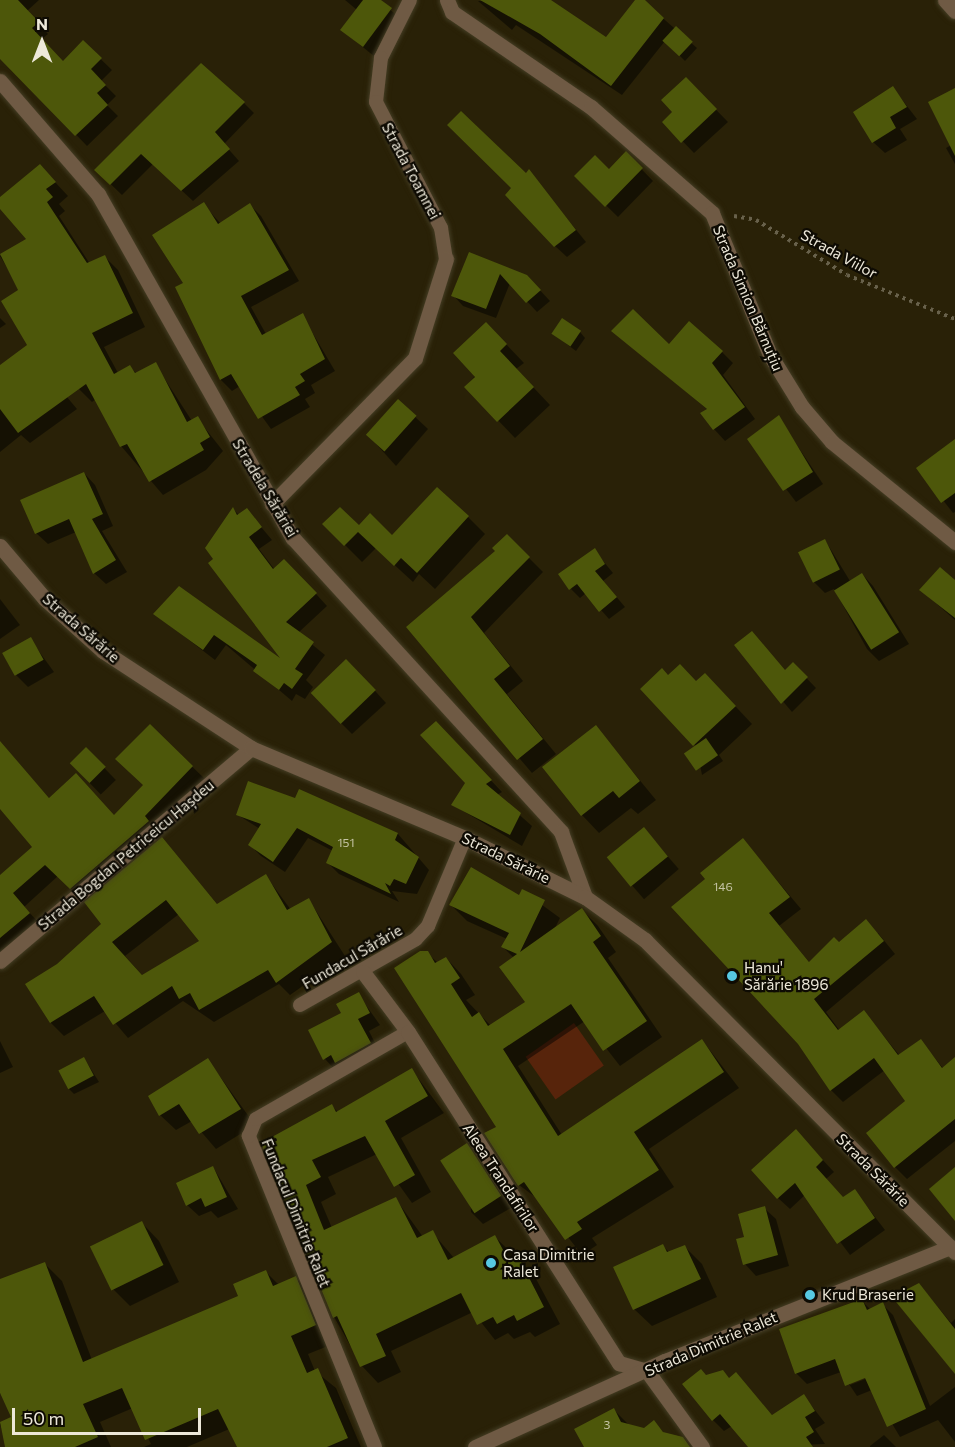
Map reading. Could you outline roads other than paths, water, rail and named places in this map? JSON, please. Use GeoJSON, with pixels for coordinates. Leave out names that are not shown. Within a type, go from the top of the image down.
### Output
{"type":"FeatureCollection","features":[{"type":"Feature","properties":{"kind":"street","name":"Strada Simion Bărnuțiu"},"geometry":{"type":"LineString","coordinates":[[447,0],[452,12],[591,107],[712,213],[770,355],[802,407],[832,442],[955,542]]}},
{"type":"Feature","properties":{"kind":"street"},"geometry":{"type":"LineString","coordinates":[[945,0],[955,11]]}},
{"type":"Feature","properties":{"kind":"street","name":"Stradela Sărăriei"},"geometry":{"type":"LineString","coordinates":[[0,81],[98,194],[293,538],[561,832],[585,897]]}},
{"type":"Feature","properties":{"kind":"street","name":"Strada Toamnei"},"geometry":{"type":"LineString","coordinates":[[272,504],[415,358],[446,259]]}},
{"type":"Feature","properties":{"kind":"street","name":"Strada Sărărie"},"geometry":{"type":"LineString","coordinates":[[0,546],[45,599],[103,651],[251,748],[465,838],[585,897],[645,940],[953,1249]]}},
{"type":"Feature","properties":{"kind":"street","name":"Strada Bogdan Petriceicu Hașdeu"},"geometry":{"type":"LineString","coordinates":[[0,961],[251,748]]}},
{"type":"Feature","properties":{"kind":"street","name":"Aleea Trandafirilor"},"geometry":{"type":"LineString","coordinates":[[363,972],[408,1032],[619,1363],[647,1371]]}},
{"type":"Feature","properties":{"kind":"street","name":"Strada Dimitrie Ralet"},"geometry":{"type":"LineString","coordinates":[[475,1447],[647,1371],[953,1249]]}},
{"type":"Feature","properties":{"kind":"street"},"geometry":{"type":"LineString","coordinates":[[647,1371],[702,1447]]}},
{"type":"Feature","properties":{"kind":"lane","name":"Strada Toamnei"},"geometry":{"type":"LineString","coordinates":[[410,0],[381,58],[374,85],[376,102],[441,228],[446,259]]}},
{"type":"Feature","properties":{"kind":"lane","name":"Fundacul Sărărie"},"geometry":{"type":"LineString","coordinates":[[300,1005],[400,952],[428,926],[465,838]]}},
{"type":"Feature","properties":{"kind":"lane","name":"Fundacul Dimitrie Ralet"},"geometry":{"type":"LineString","coordinates":[[375,1447],[252,1156],[249,1136],[256,1119],[408,1032]]}},
{"type":"Feature","properties":{"kind":"place","name":"Hanu' Sărărie 1896"},"geometry":{"type":"Point","coordinates":[732,976]}},
{"type":"Feature","properties":{"kind":"place","name":"Casa Dimitrie Ralet"},"geometry":{"type":"Point","coordinates":[491,1263]}},
{"type":"Feature","properties":{"kind":"place","name":"Krud Braserie"},"geometry":{"type":"Point","coordinates":[810,1295]}}]}
